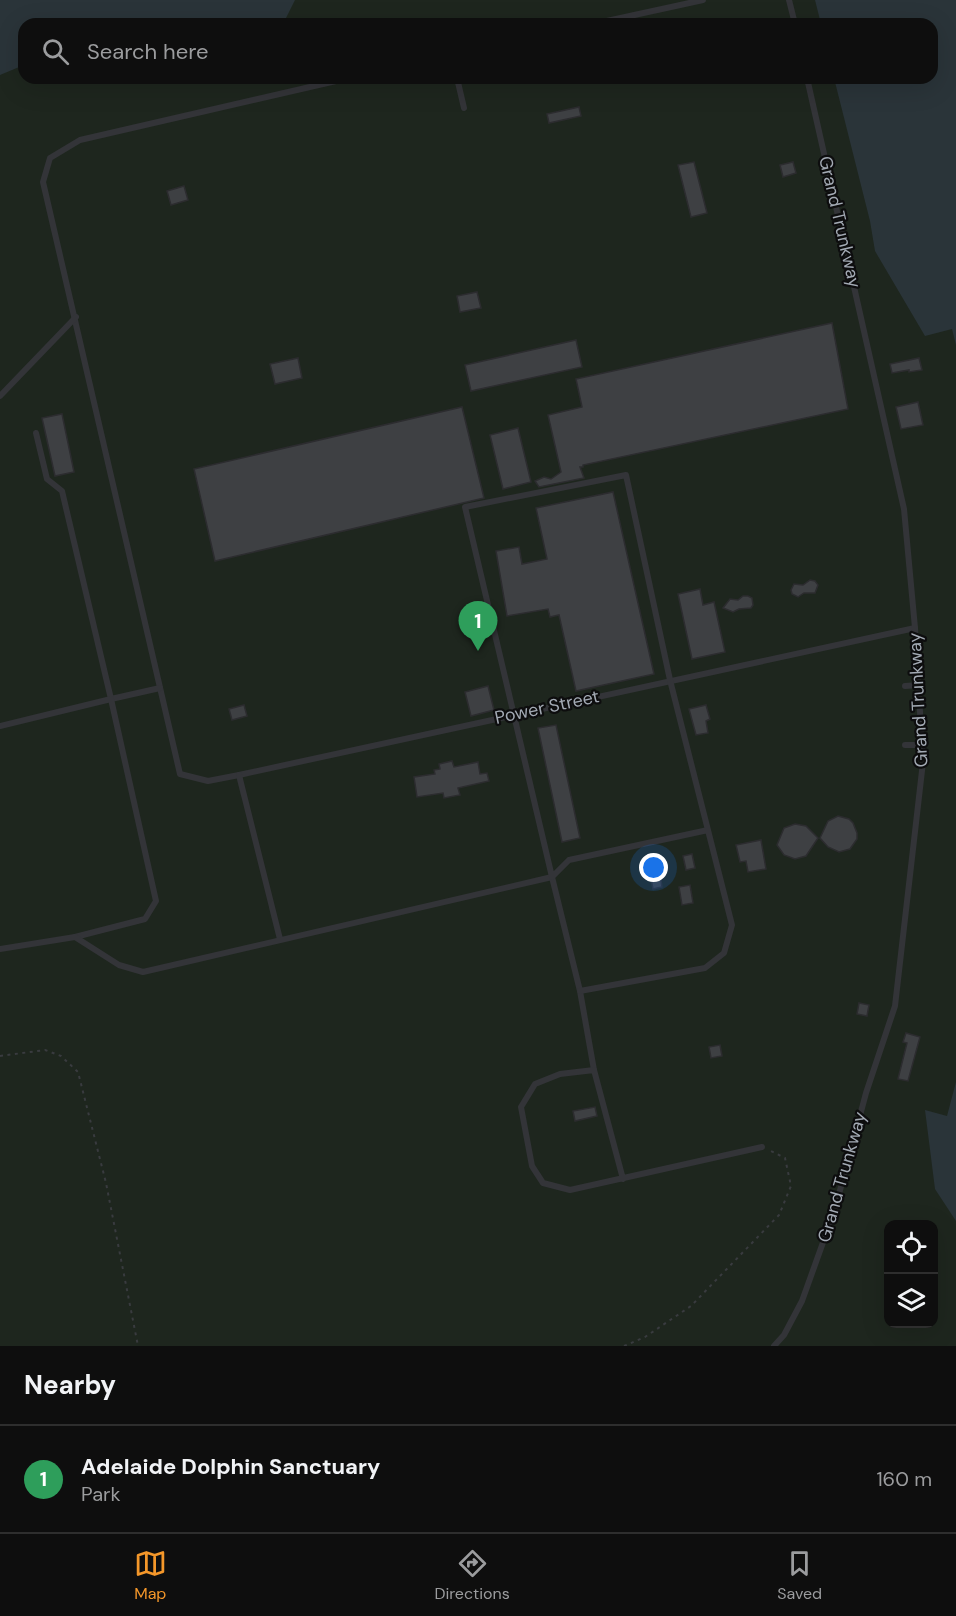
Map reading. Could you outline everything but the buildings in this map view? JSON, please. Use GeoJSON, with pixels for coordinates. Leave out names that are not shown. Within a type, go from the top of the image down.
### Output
{"type":"FeatureCollection","features":[{"type":"Feature","properties":{"kind":"lane"},"geometry":{"type":"LineString","coordinates":[[620,18],[704,0]]}},
{"type":"Feature","properties":{"kind":"lane"},"geometry":{"type":"LineString","coordinates":[[789,0],[794,18]]}},
{"type":"Feature","properties":{"kind":"lane"},"geometry":{"type":"LineString","coordinates":[[0,726],[160,688],[44,182],[50,158],[80,140],[324,84]]}},
{"type":"Feature","properties":{"kind":"lane"},"geometry":{"type":"LineString","coordinates":[[458,84],[464,108]]}},
{"type":"Feature","properties":{"kind":"lane","name":"Grand Trunkway"},"geometry":{"type":"LineString","coordinates":[[774,1346],[784,1335],[802,1301],[836,1209],[866,1093],[895,1006],[923,762],[915,628],[904,509],[808,84]]}},
{"type":"Feature","properties":{"kind":"lane"},"geometry":{"type":"LineString","coordinates":[[0,396],[76,317]]}},
{"type":"Feature","properties":{"kind":"lane"},"geometry":{"type":"LineString","coordinates":[[0,949],[75,937],[145,918],[156,901],[62,490],[47,479],[36,433]]}},
{"type":"Feature","properties":{"kind":"lane"},"geometry":{"type":"LineString","coordinates":[[580,991],[705,968],[724,953],[732,925],[670,680],[626,475],[465,507],[580,991],[594,1070],[623,1179]]}},
{"type":"Feature","properties":{"kind":"lane","name":"Power Street"},"geometry":{"type":"LineString","coordinates":[[160,688],[180,774],[208,781],[915,628]]}},
{"type":"Feature","properties":{"kind":"lane"},"geometry":{"type":"LineString","coordinates":[[905,686],[918,685]]}},
{"type":"Feature","properties":{"kind":"lane"},"geometry":{"type":"LineString","coordinates":[[905,745],[922,745]]}},
{"type":"Feature","properties":{"kind":"lane"},"geometry":{"type":"LineString","coordinates":[[239,775],[280,939]]}},
{"type":"Feature","properties":{"kind":"lane"},"geometry":{"type":"LineString","coordinates":[[75,937],[119,965],[143,972],[552,877],[569,860],[708,830]]}},
{"type":"Feature","properties":{"kind":"lane"},"geometry":{"type":"LineString","coordinates":[[594,1070],[560,1074],[535,1084],[521,1107],[532,1166],[543,1183],[570,1190],[762,1147]]}},
{"type":"Feature","properties":{"kind":"path"},"geometry":{"type":"LineString","coordinates":[[0,1056],[45,1050],[61,1056],[78,1072],[106,1183],[138,1346]]}},
{"type":"Feature","properties":{"kind":"path"},"geometry":{"type":"LineString","coordinates":[[624,1346],[645,1337],[691,1306],[779,1215],[791,1186],[785,1158],[762,1147]]}},
{"type":"Feature","properties":{"kind":"shaded area"},"geometry":{"type":"Polygon","coordinates":[[[0,0],[956,0],[956,1346],[0,1346],[0,0]]]}},
{"type":"Feature","properties":{"kind":"shaded area"},"geometry":{"type":"Polygon","coordinates":[[[0,0],[295,0],[286,18],[18,18],[18,68],[0,75],[0,0]]]}},
{"type":"Feature","properties":{"kind":"shaded area"},"geometry":{"type":"Polygon","coordinates":[[[815,0],[956,0],[956,345],[952,329],[925,336],[875,251],[870,221],[836,84],[938,84],[938,18],[820,18],[815,0]]]}},
{"type":"Feature","properties":{"kind":"shaded area"},"geometry":{"type":"Polygon","coordinates":[[[956,1082],[956,1221],[935,1189],[925,1110],[947,1116],[956,1082]]]}},
{"type":"Feature","properties":{"kind":"place","name":"Adelaide Dolphin Sanctuary"},"geometry":{"type":"Point","coordinates":[478,651]}}]}
